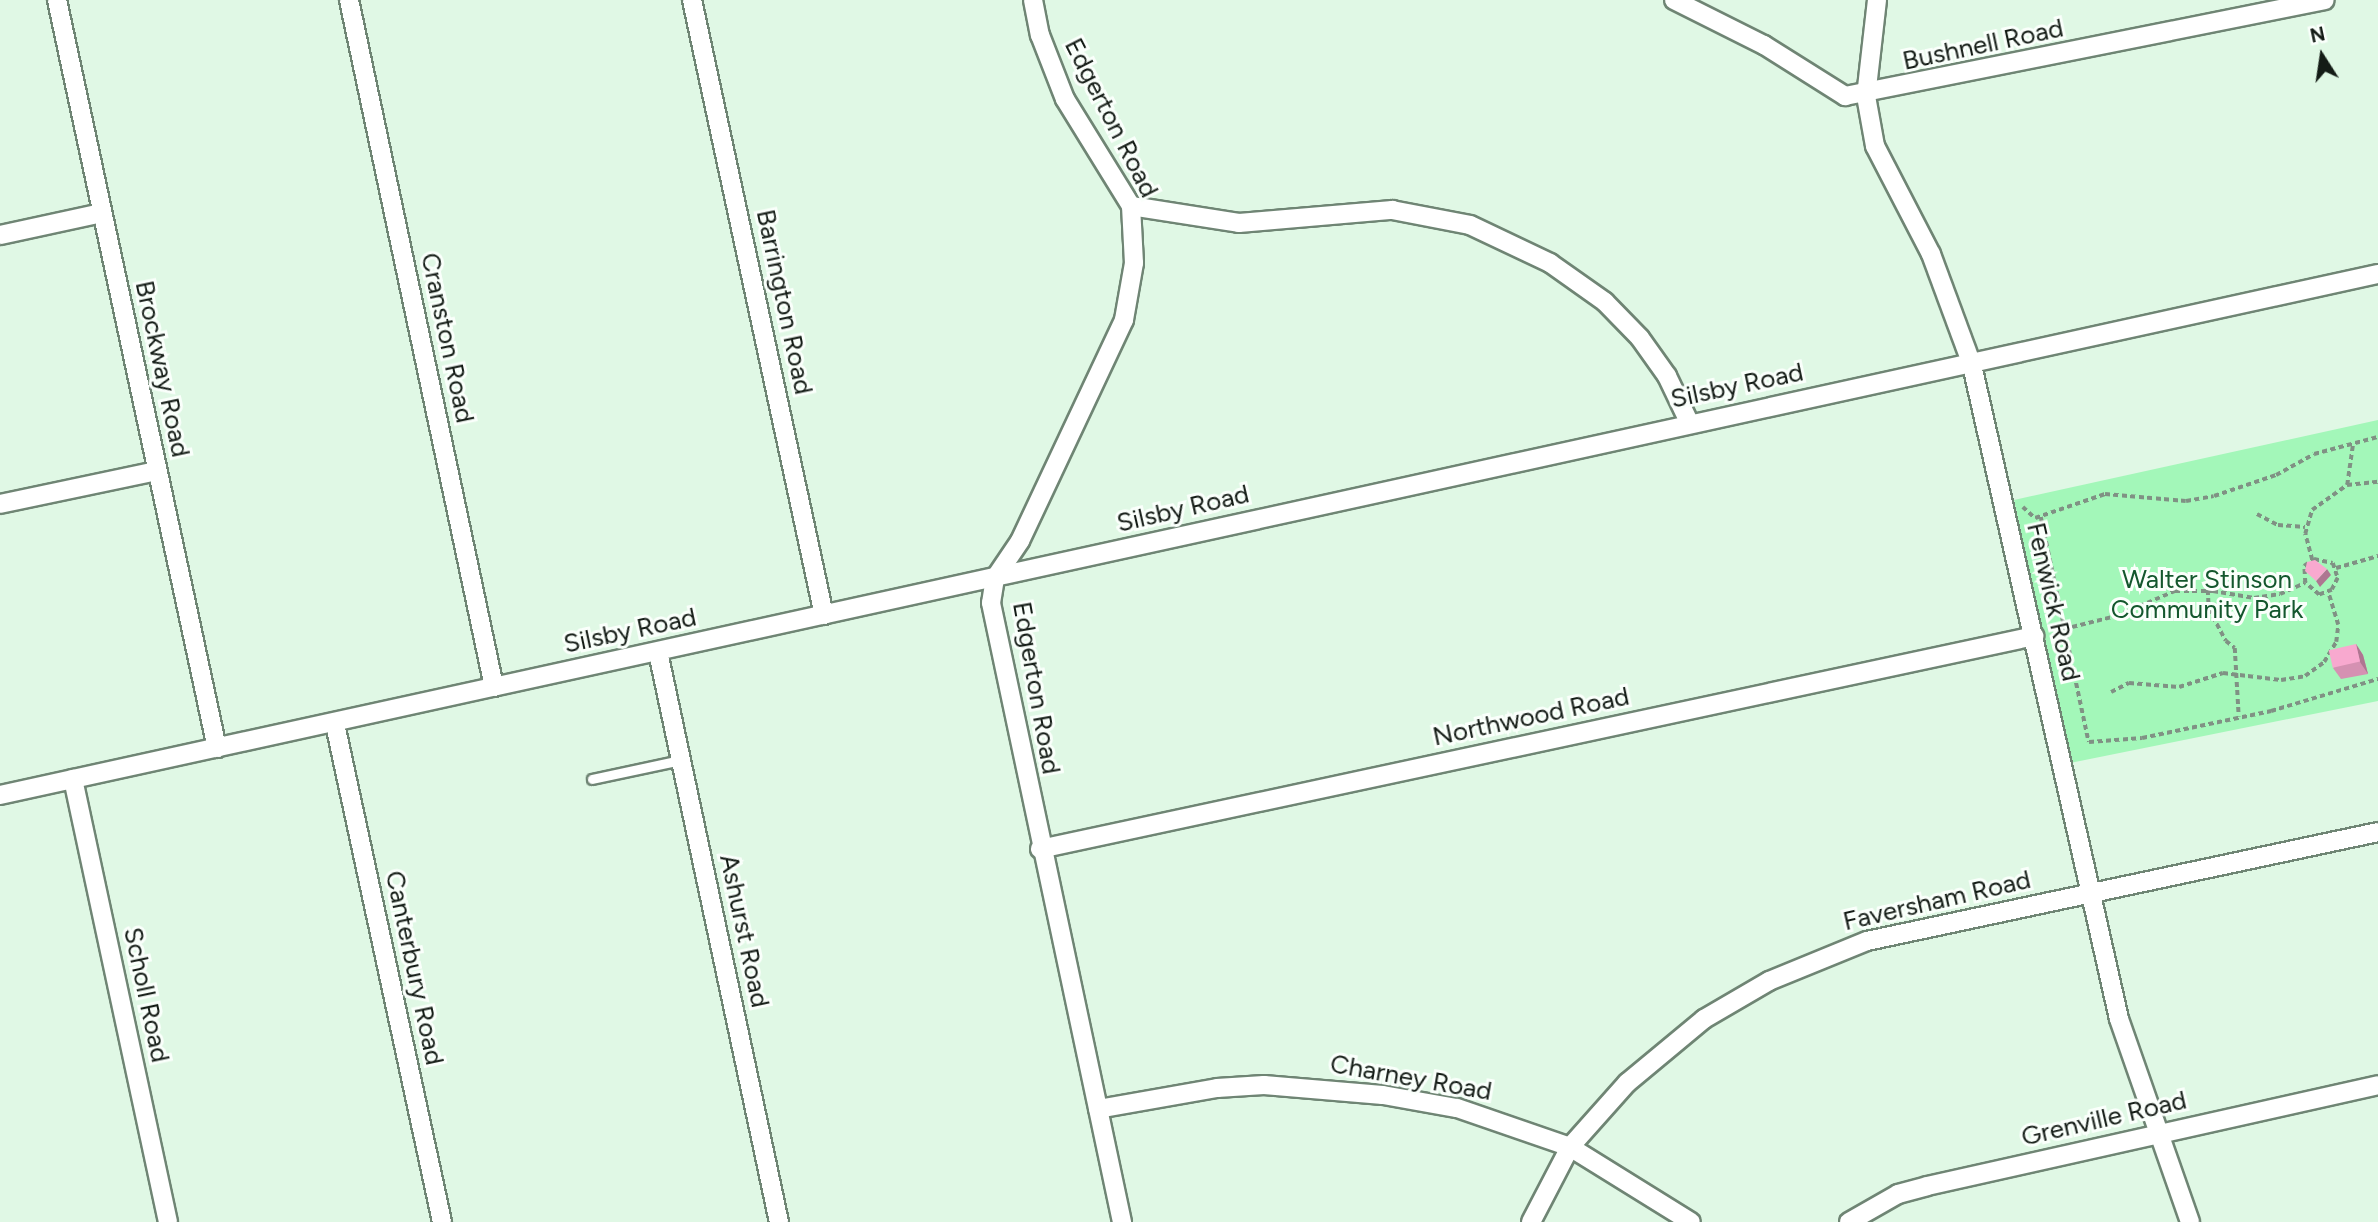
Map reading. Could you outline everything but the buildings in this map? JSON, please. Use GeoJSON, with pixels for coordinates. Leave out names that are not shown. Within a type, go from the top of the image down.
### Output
{"type":"FeatureCollection","features":[{"type":"Feature","properties":{"kind":"street","name":"Brockway Road"},"geometry":{"type":"LineString","coordinates":[[57,0],[217,748]]}},
{"type":"Feature","properties":{"kind":"street","name":"Cranston Road"},"geometry":{"type":"LineString","coordinates":[[349,0],[494,687]]}},
{"type":"Feature","properties":{"kind":"street","name":"Barrington Road"},"geometry":{"type":"LineString","coordinates":[[692,0],[824,615]]}},
{"type":"Feature","properties":{"kind":"street","name":"Edgerton Road"},"geometry":{"type":"LineString","coordinates":[[1032,0],[1040,35],[1065,99],[1131,206],[1134,263],[1124,320],[1020,541],[995,578],[991,603],[1040,849],[1122,1222]]}},
{"type":"Feature","properties":{"kind":"street","name":"Bushnell Road"},"geometry":{"type":"LineString","coordinates":[[1674,0],[1764,45],[1845,96],[1866,96],[2324,0]]}},
{"type":"Feature","properties":{"kind":"street","name":"Fenwick Road"},"geometry":{"type":"LineString","coordinates":[[1877,0],[1866,96],[1875,146],[1931,254],[1972,365],[2119,1019],[2156,1134],[2190,1222]]}},
{"type":"Feature","properties":{"kind":"street"},"geometry":{"type":"LineString","coordinates":[[1131,206],[1239,223],[1392,210],[1470,225],[1550,263],[1605,302],[1660,366],[1689,422]]}},
{"type":"Feature","properties":{"kind":"street"},"geometry":{"type":"LineString","coordinates":[[0,234],[102,213]]}},
{"type":"Feature","properties":{"kind":"street","name":"Silsby Road"},"geometry":{"type":"LineString","coordinates":[[0,795],[335,724],[1689,422],[1972,365],[2378,274]]}},
{"type":"Feature","properties":{"kind":"street"},"geometry":{"type":"LineString","coordinates":[[0,504],[156,471]]}},
{"type":"Feature","properties":{"kind":"street","name":"Northwood Road"},"geometry":{"type":"LineString","coordinates":[[1040,849],[2034,636]]}},
{"type":"Feature","properties":{"kind":"street","name":"Ashurst Road"},"geometry":{"type":"LineString","coordinates":[[658,652],[779,1222]]}},
{"type":"Feature","properties":{"kind":"street","name":"Canterbury Road"},"geometry":{"type":"LineString","coordinates":[[335,724],[442,1222]]}},
{"type":"Feature","properties":{"kind":"street","name":"Scholl Road"},"geometry":{"type":"LineString","coordinates":[[73,779],[168,1222]]}},
{"type":"Feature","properties":{"kind":"street","name":"Faversham Road"},"geometry":{"type":"LineString","coordinates":[[1531,1222],[1570,1147],[1665,1048],[1732,1001],[1769,981],[1867,941],[2378,832]]}},
{"type":"Feature","properties":{"kind":"street","name":"Grenville Road"},"geometry":{"type":"LineString","coordinates":[[1849,1222],[1907,1191],[2378,1085]]}},
{"type":"Feature","properties":{"kind":"street","name":"Charney Road"},"geometry":{"type":"LineString","coordinates":[[1098,1109],[1217,1087],[1315,1087],[1457,1108],[1570,1147],[1691,1222]]}},
{"type":"Feature","properties":{"kind":"lane"},"geometry":{"type":"LineString","coordinates":[[592,779],[681,760]]}},
{"type":"Feature","properties":{"kind":"path"},"geometry":{"type":"LineString","coordinates":[[2021,498],[2028,514],[2041,517],[2105,494],[2186,501],[2214,496],[2353,442],[2378,437]]}},
{"type":"Feature","properties":{"kind":"path"},"geometry":{"type":"LineString","coordinates":[[2347,485],[2353,442]]}},
{"type":"Feature","properties":{"kind":"path"},"geometry":{"type":"LineString","coordinates":[[2312,560],[2328,559],[2336,568],[2337,582],[2328,592],[2316,594],[2305,583],[2303,572],[2312,560],[2305,527],[2312,510],[2347,485],[2378,482]]}},
{"type":"Feature","properties":{"kind":"path"},"geometry":{"type":"LineString","coordinates":[[2258,514],[2278,525],[2305,527]]}},
{"type":"Feature","properties":{"kind":"path"},"geometry":{"type":"LineString","coordinates":[[2041,517],[2089,743],[2142,738],[2239,717],[2378,679]]}},
{"type":"Feature","properties":{"kind":"path"},"geometry":{"type":"LineString","coordinates":[[2336,568],[2378,556]]}},
{"type":"Feature","properties":{"kind":"path"},"geometry":{"type":"LineString","coordinates":[[2064,629],[2116,616],[2166,593],[2208,590],[2254,598],[2289,592],[2305,583]]}},
{"type":"Feature","properties":{"kind":"path"},"geometry":{"type":"LineString","coordinates":[[2208,590],[2209,609],[2226,641],[2235,648],[2234,673],[2239,717]]}},
{"type":"Feature","properties":{"kind":"path"},"geometry":{"type":"LineString","coordinates":[[2111,692],[2129,683],[2179,687],[2234,673],[2281,680],[2315,670],[2336,642],[2338,625],[2328,592]]}},
{"type":"Feature","properties":{"kind":"green space","name":"Walter Stinson Community Park"},"geometry":{"type":"Polygon","coordinates":[[[2378,420],[2378,701],[2070,763],[2014,500],[2378,420]]]}}]}
